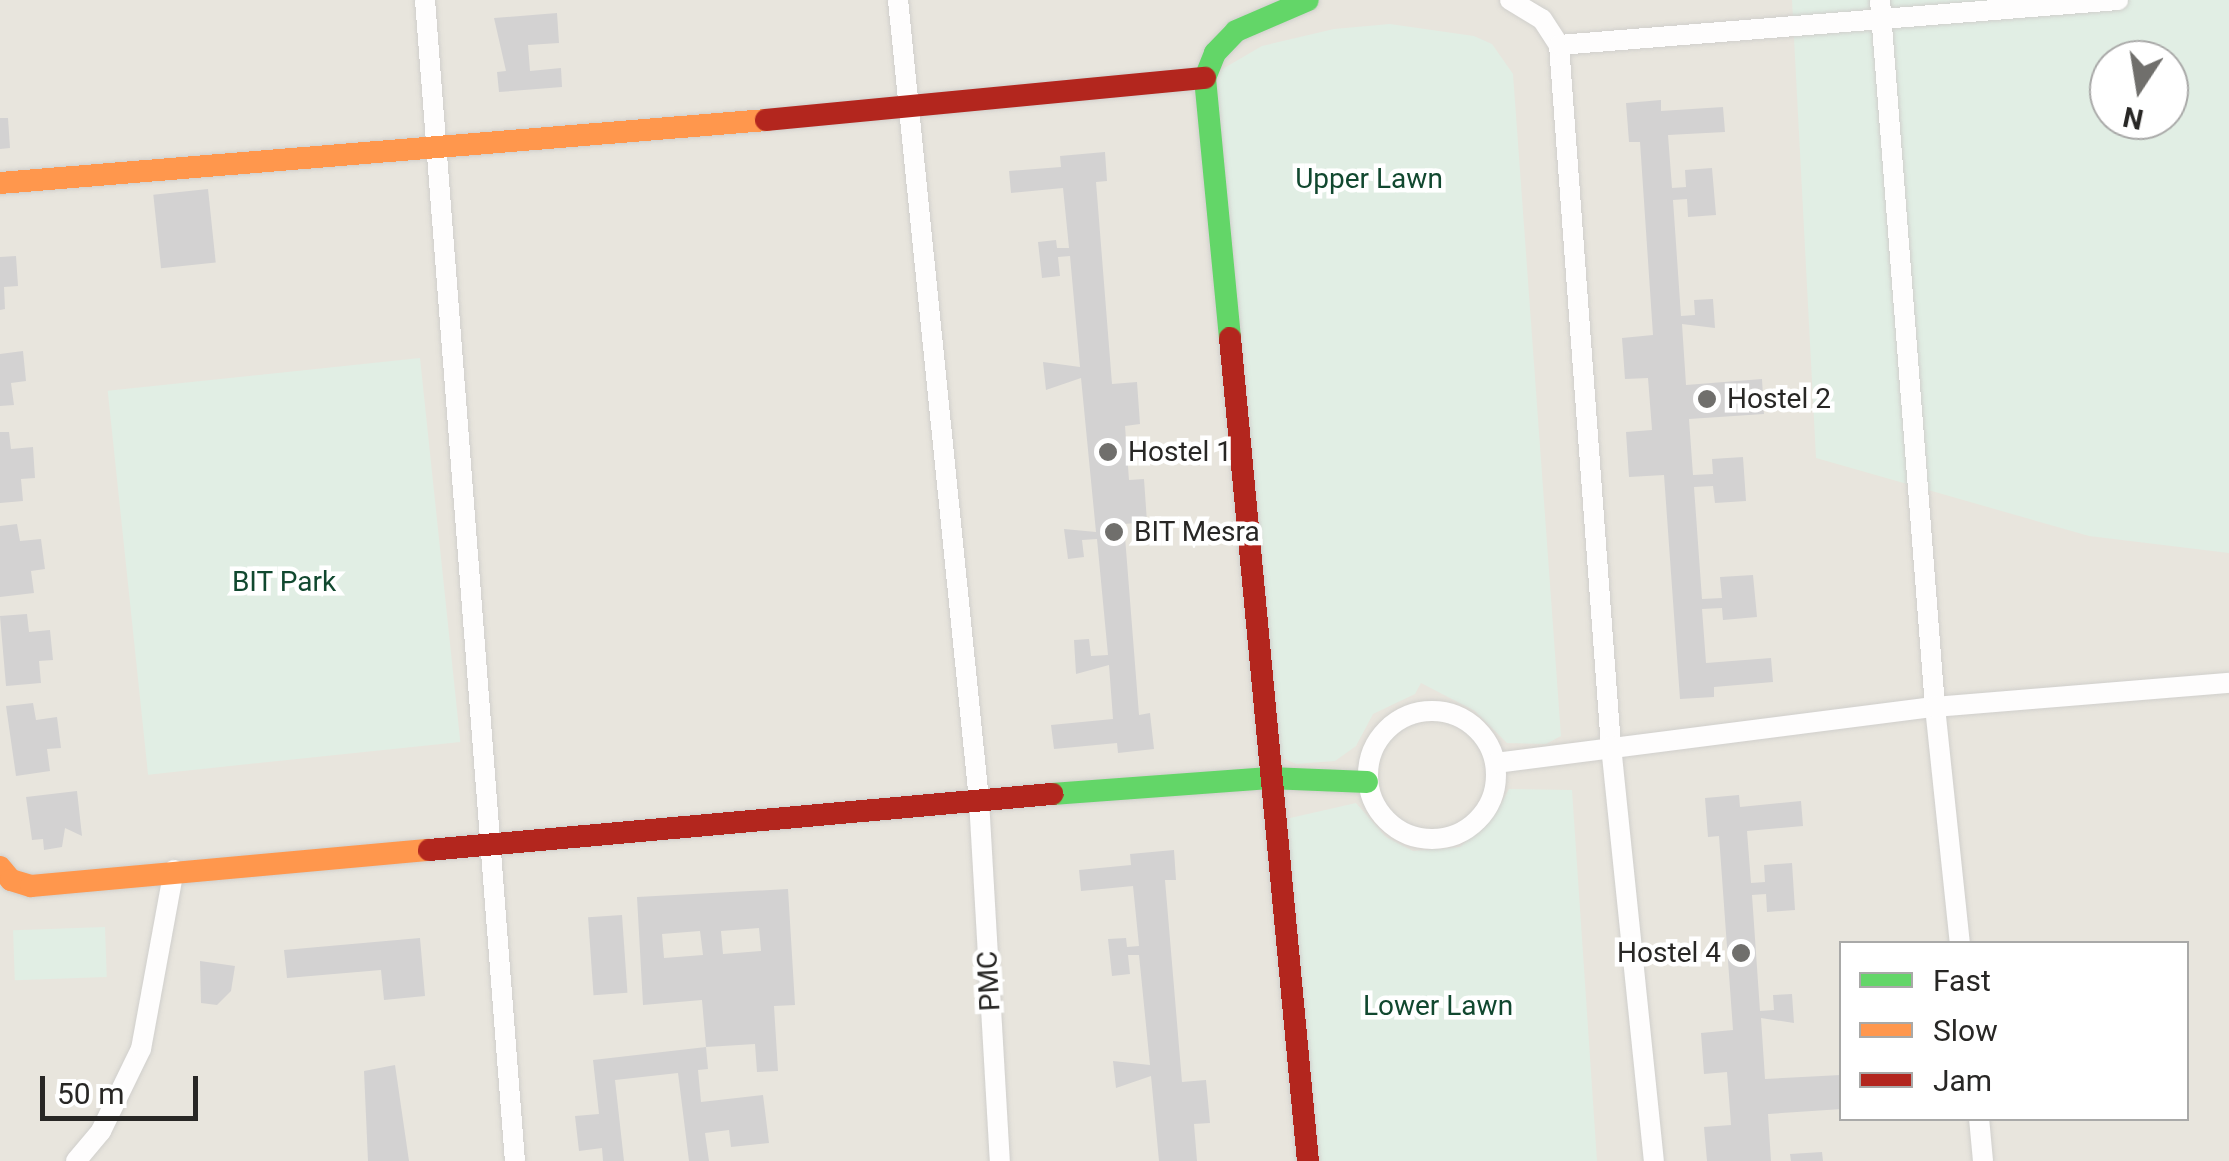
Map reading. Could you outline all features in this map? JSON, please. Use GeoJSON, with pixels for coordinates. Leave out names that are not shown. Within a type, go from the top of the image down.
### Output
{"type":"FeatureCollection","features":[{"type":"Feature","properties":{"kind":"street"},"geometry":{"type":"LineString","coordinates":[[425,0],[486,843],[515,1161]]}},
{"type":"Feature","properties":{"kind":"street","name":"PMC"},"geometry":{"type":"LineString","coordinates":[[898,0],[979,800],[1000,1161]]}},
{"type":"Feature","properties":{"kind":"street"},"geometry":{"type":"LineString","coordinates":[[1308,0],[1236,31],[1215,54],[1205,78],[1308,1161]]}},
{"type":"Feature","properties":{"kind":"street"},"geometry":{"type":"LineString","coordinates":[[1510,0],[1542,18],[1559,45],[1611,746],[1654,1161]]}},
{"type":"Feature","properties":{"kind":"street"},"geometry":{"type":"LineString","coordinates":[[1880,0],[1935,708],[1960,941]]}},
{"type":"Feature","properties":{"kind":"street"},"geometry":{"type":"LineString","coordinates":[[1559,45],[2118,0]]}},
{"type":"Feature","properties":{"kind":"street"},"geometry":{"type":"LineString","coordinates":[[0,183],[437,151],[1205,78]]}},
{"type":"Feature","properties":{"kind":"street"},"geometry":{"type":"LineString","coordinates":[[1496,763],[1935,708],[2229,683]]}},
{"type":"Feature","properties":{"kind":"street"},"geometry":{"type":"LineString","coordinates":[[1424,710],[1472,724],[1496,763],[1494,793],[1483,816],[1464,832],[1439,840],[1391,826],[1367,782],[1369,757],[1380,734],[1424,710]]}},
{"type":"Feature","properties":{"kind":"street"},"geometry":{"type":"LineString","coordinates":[[0,889],[174,870],[979,800],[1269,778],[1367,782]]}},
{"type":"Feature","properties":{"kind":"street"},"geometry":{"type":"LineString","coordinates":[[0,867],[11,880],[31,886]]}},
{"type":"Feature","properties":{"kind":"street"},"geometry":{"type":"LineString","coordinates":[[76,1161],[101,1131],[141,1049],[174,870]]}},
{"type":"Feature","properties":{"kind":"street"},"geometry":{"type":"LineString","coordinates":[[1979,1121],[1983,1161]]}},
{"type":"Feature","properties":{"kind":"shaded area","name":"BIT Mesra"},"geometry":{"type":"Polygon","coordinates":[[[0,0],[2229,0],[2229,1161],[0,1161],[0,0]]]}},
{"type":"Feature","properties":{"kind":"green space"},"geometry":{"type":"Polygon","coordinates":[[[1792,0],[2229,0],[2229,553],[2089,536],[1816,458],[1792,0]]]}},
{"type":"Feature","properties":{"kind":"green space","name":"Upper Lawn"},"geometry":{"type":"Polygon","coordinates":[[[1390,24],[1474,36],[1492,44],[1513,74],[1561,736],[1546,744],[1507,743],[1475,711],[1421,683],[1415,694],[1373,714],[1356,746],[1335,761],[1296,764],[1276,755],[1209,89],[1219,71],[1262,46],[1334,29],[1390,24]]]}},
{"type":"Feature","properties":{"kind":"green space","name":"BIT Park"},"geometry":{"type":"Polygon","coordinates":[[[420,358],[460,742],[148,775],[108,391],[420,358]]]}},
{"type":"Feature","properties":{"kind":"green space","name":"Lower Lawn"},"geometry":{"type":"Polygon","coordinates":[[[1509,789],[1572,790],[1597,1161],[1301,1161],[1277,821],[1356,803],[1386,837],[1413,851],[1460,847],[1495,814],[1509,789]]]}},
{"type":"Feature","properties":{"kind":"green space"},"geometry":{"type":"Polygon","coordinates":[[[105,927],[107,977],[15,980],[13,930],[105,927]]]}},
{"type":"Feature","properties":{"kind":"building"},"geometry":{"type":"Polygon","coordinates":[[[557,13],[559,43],[528,45],[530,71],[561,68],[562,87],[499,92],[497,72],[506,71],[494,18],[557,13]]]}},
{"type":"Feature","properties":{"kind":"building","name":"Hostel 2"},"geometry":{"type":"Polygon","coordinates":[[[1661,100],[1661,111],[1723,107],[1725,132],[1668,135],[1672,188],[1686,187],[1685,170],[1712,168],[1716,215],[1688,217],[1687,199],[1673,200],[1681,316],[1695,315],[1694,300],[1713,299],[1715,328],[1682,324],[1686,385],[1762,379],[1764,414],[1689,419],[1693,475],[1713,474],[1712,459],[1743,457],[1746,501],[1715,503],[1713,486],[1694,487],[1702,599],[1722,598],[1720,577],[1753,575],[1757,617],[1723,620],[1722,608],[1702,609],[1706,663],[1771,658],[1773,682],[1714,687],[1714,697],[1680,699],[1664,475],[1629,477],[1626,432],[1652,430],[1648,378],[1625,379],[1622,338],[1653,335],[1640,142],[1629,142],[1626,103],[1661,100]]]}},
{"type":"Feature","properties":{"kind":"building"},"geometry":{"type":"Polygon","coordinates":[[[0,118],[8,118],[10,148],[0,149],[0,118]]]}},
{"type":"Feature","properties":{"kind":"building","name":"Hostel 1"},"geometry":{"type":"Polygon","coordinates":[[[1105,152],[1107,181],[1096,182],[1112,384],[1137,382],[1140,424],[1125,426],[1129,480],[1144,479],[1147,522],[1124,524],[1139,715],[1150,713],[1154,749],[1118,753],[1117,743],[1054,749],[1051,725],[1113,719],[1109,665],[1076,674],[1074,640],[1089,639],[1091,656],[1108,655],[1097,539],[1082,540],[1084,557],[1068,559],[1064,529],[1096,532],[1081,378],[1046,390],[1043,362],[1080,367],[1070,256],[1058,257],[1060,276],[1042,278],[1038,242],[1056,240],[1057,248],[1069,248],[1063,188],[1011,193],[1009,171],[1061,167],[1060,156],[1105,152]]]}},
{"type":"Feature","properties":{"kind":"building"},"geometry":{"type":"Polygon","coordinates":[[[208,189],[216,263],[161,268],[153,195],[208,189]]]}},
{"type":"Feature","properties":{"kind":"building"},"geometry":{"type":"Polygon","coordinates":[[[16,256],[18,286],[4,287],[5,309],[0,310],[0,257],[16,256]]]}},
{"type":"Feature","properties":{"kind":"building"},"geometry":{"type":"Polygon","coordinates":[[[23,351],[26,381],[11,383],[14,405],[0,406],[0,354],[23,351]]]}},
{"type":"Feature","properties":{"kind":"building"},"geometry":{"type":"Polygon","coordinates":[[[0,432],[9,432],[11,449],[33,447],[35,478],[21,479],[23,501],[0,503],[0,432]]]}},
{"type":"Feature","properties":{"kind":"building"},"geometry":{"type":"Polygon","coordinates":[[[17,524],[20,541],[41,539],[45,569],[31,571],[34,593],[0,597],[0,526],[17,524]]]}},
{"type":"Feature","properties":{"kind":"building"},"geometry":{"type":"Polygon","coordinates":[[[27,614],[29,632],[50,630],[53,660],[39,661],[41,683],[6,686],[0,616],[27,614]]]}},
{"type":"Feature","properties":{"kind":"building"},"geometry":{"type":"Polygon","coordinates":[[[33,703],[36,720],[57,717],[61,748],[47,749],[50,771],[16,776],[6,706],[33,703]]]}},
{"type":"Feature","properties":{"kind":"building"},"geometry":{"type":"Polygon","coordinates":[[[77,791],[82,836],[65,828],[62,847],[44,850],[43,839],[32,840],[26,797],[77,791]]]}},
{"type":"Feature","properties":{"kind":"building","name":"Hostel 4"},"geometry":{"type":"Polygon","coordinates":[[[1739,795],[1740,807],[1801,801],[1803,826],[1747,831],[1751,883],[1765,882],[1764,865],[1792,863],[1795,910],[1767,912],[1766,894],[1752,895],[1760,1011],[1774,1010],[1773,995],[1792,994],[1794,1023],[1761,1018],[1765,1079],[1839,1075],[1839,1109],[1768,1114],[1771,1161],[1707,1161],[1704,1127],[1731,1125],[1727,1072],[1704,1074],[1701,1033],[1733,1030],[1719,836],[1708,837],[1705,798],[1739,795]]]}},
{"type":"Feature","properties":{"kind":"building"},"geometry":{"type":"Polygon","coordinates":[[[1174,850],[1176,880],[1165,880],[1182,1082],[1206,1080],[1210,1123],[1194,1124],[1197,1161],[1159,1161],[1151,1076],[1116,1088],[1113,1061],[1150,1065],[1139,955],[1128,955],[1130,974],[1112,976],[1108,939],[1126,938],[1127,947],[1139,946],[1133,886],[1081,891],[1079,870],[1131,865],[1130,854],[1174,850]]]}},
{"type":"Feature","properties":{"kind":"building"},"geometry":{"type":"Polygon","coordinates":[[[788,889],[795,1005],[774,1006],[778,1071],[757,1072],[755,1044],[706,1047],[702,1000],[643,1005],[637,897],[788,889]],[[759,928],[721,931],[723,954],[761,951],[759,928]],[[700,931],[662,934],[664,958],[703,955],[700,931]]]}},
{"type":"Feature","properties":{"kind":"building"},"geometry":{"type":"Polygon","coordinates":[[[622,915],[627,993],[594,995],[588,917],[622,915]]]}},
{"type":"Feature","properties":{"kind":"building"},"geometry":{"type":"Polygon","coordinates":[[[420,938],[425,996],[384,1000],[381,970],[287,978],[284,950],[420,938]]]}},
{"type":"Feature","properties":{"kind":"building"},"geometry":{"type":"Polygon","coordinates":[[[200,961],[235,966],[231,991],[217,1005],[201,1003],[200,961]]]}},
{"type":"Feature","properties":{"kind":"building"},"geometry":{"type":"Polygon","coordinates":[[[706,1047],[708,1069],[698,1070],[701,1102],[763,1095],[769,1143],[731,1147],[729,1130],[705,1133],[709,1161],[689,1161],[678,1073],[615,1080],[624,1161],[603,1161],[602,1148],[579,1151],[575,1116],[599,1114],[593,1060],[706,1047]]]}},
{"type":"Feature","properties":{"kind":"building"},"geometry":{"type":"Polygon","coordinates":[[[395,1065],[409,1161],[368,1161],[364,1071],[395,1065]]]}},
{"type":"Feature","properties":{"kind":"building"},"geometry":{"type":"Polygon","coordinates":[[[1822,1152],[1823,1161],[1791,1161],[1790,1154],[1822,1152]]]}},
{"type":"Feature","properties":{"kind":"traffic: fast"},"geometry":{"type":"LineString","coordinates":[[1230,338],[1205,78],[1215,53],[1236,31],[1308,0]]}},
{"type":"Feature","properties":{"kind":"traffic: fast"},"geometry":{"type":"LineString","coordinates":[[1052,794],[1269,778],[1367,782]]}},
{"type":"Feature","properties":{"kind":"traffic: slow"},"geometry":{"type":"LineString","coordinates":[[0,183],[766,120]]}},
{"type":"Feature","properties":{"kind":"traffic: slow"},"geometry":{"type":"LineString","coordinates":[[0,867],[11,880],[31,886],[429,850]]}},
{"type":"Feature","properties":{"kind":"traffic: jam"},"geometry":{"type":"LineString","coordinates":[[766,120],[1205,78]]}},
{"type":"Feature","properties":{"kind":"traffic: jam"},"geometry":{"type":"LineString","coordinates":[[1230,338],[1308,1161]]}},
{"type":"Feature","properties":{"kind":"traffic: jam"},"geometry":{"type":"LineString","coordinates":[[429,850],[1052,794]]}},
{"type":"Feature","properties":{"kind":"place","name":"Hostel 2"},"geometry":{"type":"Point","coordinates":[1707,399]}},
{"type":"Feature","properties":{"kind":"place","name":"Hostel 1"},"geometry":{"type":"Point","coordinates":[1108,452]}},
{"type":"Feature","properties":{"kind":"place","name":"BIT Mesra"},"geometry":{"type":"Point","coordinates":[1114,532]}},
{"type":"Feature","properties":{"kind":"place","name":"Hostel 4"},"geometry":{"type":"Point","coordinates":[1741,953]}}]}
